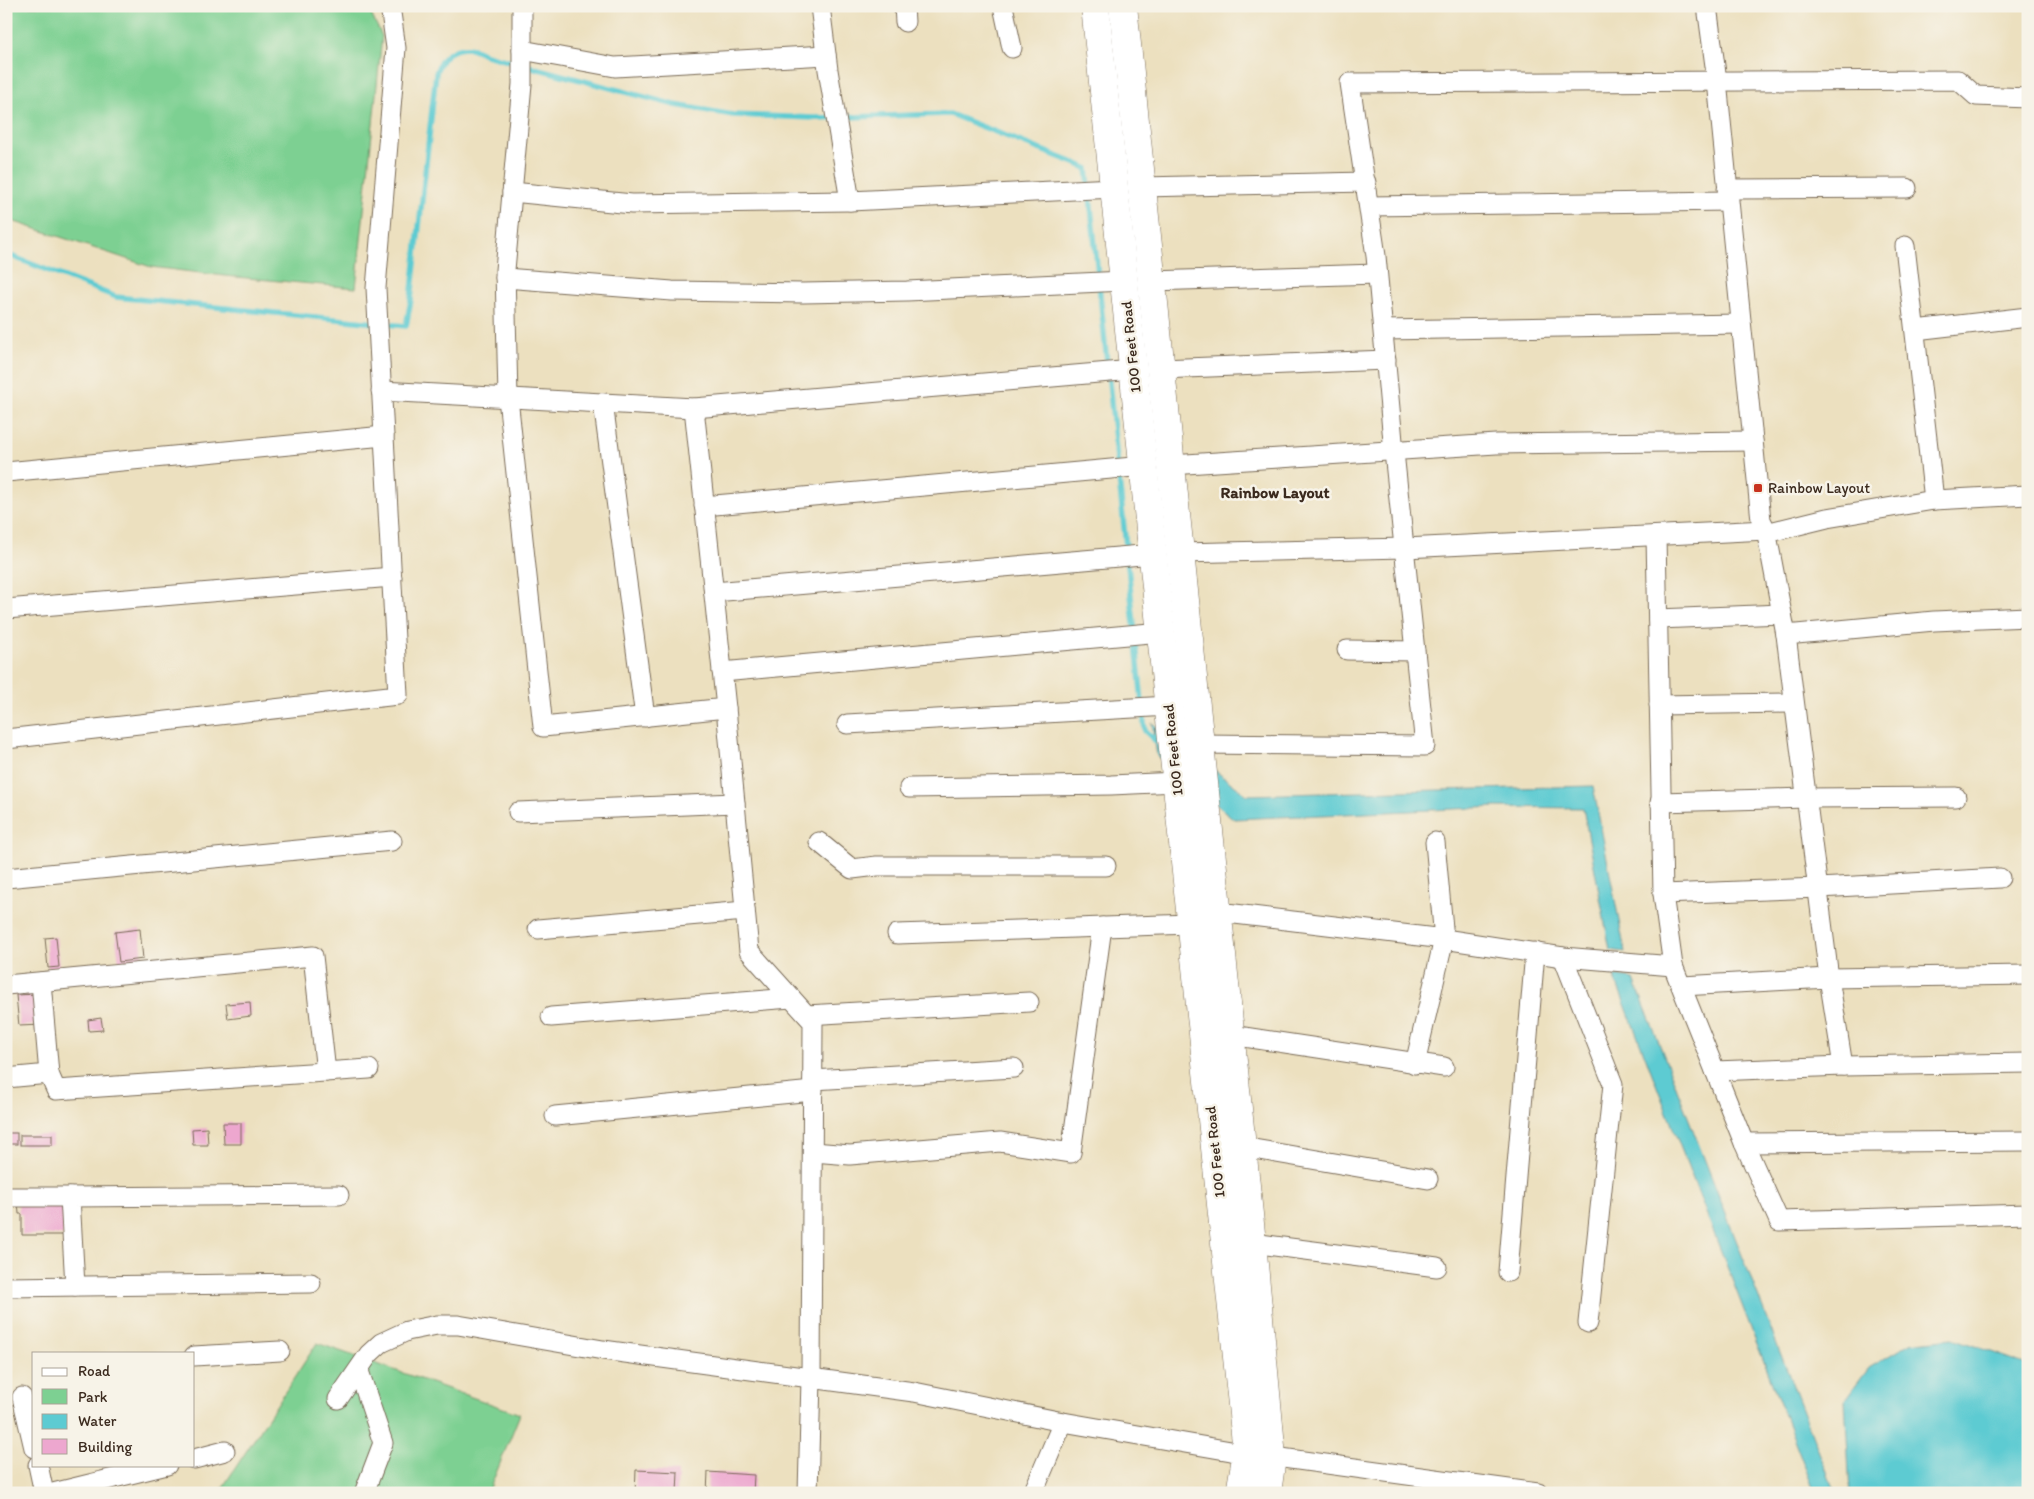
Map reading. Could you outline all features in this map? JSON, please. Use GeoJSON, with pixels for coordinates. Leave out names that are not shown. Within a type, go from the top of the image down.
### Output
{"type":"FeatureCollection","features":[{"type":"Feature","properties":{"kind":"main road","name":"100 Feet Road"},"geometry":{"type":"LineString","coordinates":[[1096,6],[1191,924],[1259,1454],[1266,1493]]}},
{"type":"Feature","properties":{"kind":"main road","name":"100 Feet Road"},"geometry":{"type":"LineString","coordinates":[[1123,6],[1252,1243],[1259,1454],[1240,1493]]}},
{"type":"Feature","properties":{"kind":"street"},"geometry":{"type":"LineString","coordinates":[[522,6],[522,84],[505,278],[508,398],[543,727],[726,708]]}},
{"type":"Feature","properties":{"kind":"street"},"geometry":{"type":"LineString","coordinates":[[820,6],[826,55],[850,201]]}},
{"type":"Feature","properties":{"kind":"street"},"geometry":{"type":"LineString","coordinates":[[1003,6],[1012,48]]}},
{"type":"Feature","properties":{"kind":"street"},"geometry":{"type":"LineString","coordinates":[[1707,6],[1717,81],[1760,520],[1766,530],[1786,635],[1793,703],[1819,888],[1829,978],[1843,1066]]}},
{"type":"Feature","properties":{"kind":"street"},"geometry":{"type":"LineString","coordinates":[[6,739],[398,695],[376,288],[396,48],[392,7]]}},
{"type":"Feature","properties":{"kind":"street"},"geometry":{"type":"LineString","coordinates":[[522,50],[615,67],[826,55]]}},
{"type":"Feature","properties":{"kind":"street"},"geometry":{"type":"LineString","coordinates":[[1200,744],[1425,746],[1394,452],[1378,274],[1370,206],[1350,83],[1958,80],[1976,96],[2028,98]]}},
{"type":"Feature","properties":{"kind":"street"},"geometry":{"type":"LineString","coordinates":[[1142,188],[1366,182]]}},
{"type":"Feature","properties":{"kind":"street"},"geometry":{"type":"LineString","coordinates":[[512,192],[632,204],[850,201],[1114,188]]}},
{"type":"Feature","properties":{"kind":"street"},"geometry":{"type":"LineString","coordinates":[[1370,206],[1907,188]]}},
{"type":"Feature","properties":{"kind":"street"},"geometry":{"type":"LineString","coordinates":[[1905,246],[1934,500]]}},
{"type":"Feature","properties":{"kind":"street"},"geometry":{"type":"LineString","coordinates":[[1152,281],[1378,274]]}},
{"type":"Feature","properties":{"kind":"street"},"geometry":{"type":"LineString","coordinates":[[505,278],[672,292],[803,293],[907,291],[1124,282]]}},
{"type":"Feature","properties":{"kind":"street"},"geometry":{"type":"LineString","coordinates":[[1915,330],[2028,317]]}},
{"type":"Feature","properties":{"kind":"street"},"geometry":{"type":"LineString","coordinates":[[1384,330],[1740,324]]}},
{"type":"Feature","properties":{"kind":"street"},"geometry":{"type":"LineString","coordinates":[[1161,369],[1386,360]]}},
{"type":"Feature","properties":{"kind":"street"},"geometry":{"type":"LineString","coordinates":[[381,391],[694,408],[1134,370]]}},
{"type":"Feature","properties":{"kind":"street"},"geometry":{"type":"LineString","coordinates":[[603,403],[645,717]]}},
{"type":"Feature","properties":{"kind":"street"},"geometry":{"type":"LineString","coordinates":[[694,408],[726,708],[749,951],[813,1022],[811,1379],[808,1493]]}},
{"type":"Feature","properties":{"kind":"street"},"geometry":{"type":"LineString","coordinates":[[6,472],[384,436]]}},
{"type":"Feature","properties":{"kind":"street"},"geometry":{"type":"LineString","coordinates":[[1171,465],[1496,444],[1753,441]]}},
{"type":"Feature","properties":{"kind":"street"},"geometry":{"type":"LineString","coordinates":[[704,506],[1144,466]]}},
{"type":"Feature","properties":{"kind":"street"},"geometry":{"type":"LineString","coordinates":[[1180,553],[1405,548],[1775,531],[1827,518],[1934,500],[2028,495]]}},
{"type":"Feature","properties":{"kind":"street"},"geometry":{"type":"LineString","coordinates":[[1656,536],[1663,894],[1673,966],[1744,1143],[1779,1221],[2028,1214]]}},
{"type":"Feature","properties":{"kind":"street"},"geometry":{"type":"LineString","coordinates":[[714,592],[1153,554]]}},
{"type":"Feature","properties":{"kind":"street"},"geometry":{"type":"LineString","coordinates":[[6,609],[392,577]]}},
{"type":"Feature","properties":{"kind":"street"},"geometry":{"type":"LineString","coordinates":[[1658,619],[1782,614]]}},
{"type":"Feature","properties":{"kind":"street"},"geometry":{"type":"LineString","coordinates":[[1786,635],[1934,622],[2028,617]]}},
{"type":"Feature","properties":{"kind":"street"},"geometry":{"type":"LineString","coordinates":[[722,672],[1161,632]]}},
{"type":"Feature","properties":{"kind":"street"},"geometry":{"type":"LineString","coordinates":[[1346,650],[1415,651]]}},
{"type":"Feature","properties":{"kind":"street"},"geometry":{"type":"LineString","coordinates":[[1659,705],[1793,703]]}},
{"type":"Feature","properties":{"kind":"street"},"geometry":{"type":"LineString","coordinates":[[847,724],[1169,706]]}},
{"type":"Feature","properties":{"kind":"street"},"geometry":{"type":"LineString","coordinates":[[910,788],[1111,785],[1177,782]]}},
{"type":"Feature","properties":{"kind":"street"},"geometry":{"type":"LineString","coordinates":[[1660,802],[1806,798],[1956,797]]}},
{"type":"Feature","properties":{"kind":"street"},"geometry":{"type":"LineString","coordinates":[[518,812],[735,803]]}},
{"type":"Feature","properties":{"kind":"street"},"geometry":{"type":"LineString","coordinates":[[6,878],[392,841]]}},
{"type":"Feature","properties":{"kind":"street"},"geometry":{"type":"LineString","coordinates":[[819,842],[852,869],[877,866],[1106,866]]}},
{"type":"Feature","properties":{"kind":"street"},"geometry":{"type":"LineString","coordinates":[[1415,1064],[1444,939],[1434,842]]}},
{"type":"Feature","properties":{"kind":"street"},"geometry":{"type":"LineString","coordinates":[[1663,894],[2000,878]]}},
{"type":"Feature","properties":{"kind":"street"},"geometry":{"type":"LineString","coordinates":[[538,929],[745,911]]}},
{"type":"Feature","properties":{"kind":"street"},"geometry":{"type":"LineString","coordinates":[[1218,912],[1444,939],[1563,957],[1673,966]]}},
{"type":"Feature","properties":{"kind":"street"},"geometry":{"type":"LineString","coordinates":[[897,934],[1191,924]]}},
{"type":"Feature","properties":{"kind":"street"},"geometry":{"type":"LineString","coordinates":[[812,1152],[850,1155],[1000,1142],[1071,1153],[1102,927]]}},
{"type":"Feature","properties":{"kind":"street"},"geometry":{"type":"LineString","coordinates":[[1508,1272],[1535,952]]}},
{"type":"Feature","properties":{"kind":"street"},"geometry":{"type":"LineString","coordinates":[[6,985],[313,956],[326,1072]]}},
{"type":"Feature","properties":{"kind":"street"},"geometry":{"type":"LineString","coordinates":[[1563,957],[1612,1084],[1588,1324]]}},
{"type":"Feature","properties":{"kind":"street"},"geometry":{"type":"LineString","coordinates":[[1682,986],[1829,978],[2028,975]]}},
{"type":"Feature","properties":{"kind":"street"},"geometry":{"type":"LineString","coordinates":[[41,982],[50,1074],[56,1090],[369,1069]]}},
{"type":"Feature","properties":{"kind":"street"},"geometry":{"type":"LineString","coordinates":[[551,1017],[791,998]]}},
{"type":"Feature","properties":{"kind":"street"},"geometry":{"type":"LineString","coordinates":[[807,1015],[1029,1002]]}},
{"type":"Feature","properties":{"kind":"street"},"geometry":{"type":"LineString","coordinates":[[1230,1036],[1444,1067]]}},
{"type":"Feature","properties":{"kind":"street"},"geometry":{"type":"LineString","coordinates":[[1715,1071],[1843,1066],[2028,1064]]}},
{"type":"Feature","properties":{"kind":"street"},"geometry":{"type":"LineString","coordinates":[[555,1116],[813,1085],[1014,1068]]}},
{"type":"Feature","properties":{"kind":"street"},"geometry":{"type":"LineString","coordinates":[[6,1078],[50,1074]]}},
{"type":"Feature","properties":{"kind":"street"},"geometry":{"type":"LineString","coordinates":[[1744,1143],[2028,1140]]}},
{"type":"Feature","properties":{"kind":"street"},"geometry":{"type":"LineString","coordinates":[[1242,1147],[1428,1179]]}},
{"type":"Feature","properties":{"kind":"street"},"geometry":{"type":"LineString","coordinates":[[6,1197],[339,1195]]}},
{"type":"Feature","properties":{"kind":"street"},"geometry":{"type":"LineString","coordinates":[[70,1197],[75,1286]]}},
{"type":"Feature","properties":{"kind":"street"},"geometry":{"type":"LineString","coordinates":[[1252,1243],[1437,1267]]}},
{"type":"Feature","properties":{"kind":"street"},"geometry":{"type":"LineString","coordinates":[[6,1288],[311,1283]]}},
{"type":"Feature","properties":{"kind":"street"},"geometry":{"type":"LineString","coordinates":[[338,1399],[369,1354],[381,1343],[407,1331],[437,1325],[458,1325],[603,1350],[914,1392],[1063,1422],[1259,1454],[1538,1493]]}},
{"type":"Feature","properties":{"kind":"street"},"geometry":{"type":"LineString","coordinates":[[195,1356],[280,1351]]}},
{"type":"Feature","properties":{"kind":"street"},"geometry":{"type":"LineString","coordinates":[[359,1371],[383,1444],[364,1493]]}},
{"type":"Feature","properties":{"kind":"street"},"geometry":{"type":"LineString","coordinates":[[21,1397],[32,1440]]}},
{"type":"Feature","properties":{"kind":"street"},"geometry":{"type":"LineString","coordinates":[[1032,1493],[1063,1422]]}},
{"type":"Feature","properties":{"kind":"street"},"geometry":{"type":"LineString","coordinates":[[195,1459],[225,1451]]}},
{"type":"Feature","properties":{"kind":"street"},"geometry":{"type":"LineString","coordinates":[[38,1466],[44,1493]]}},
{"type":"Feature","properties":{"kind":"street"},"geometry":{"type":"LineString","coordinates":[[53,1493],[163,1466]]}},
{"type":"Feature","properties":{"kind":"green space"},"geometry":{"type":"Polygon","coordinates":[[[6,6],[367,6],[382,36],[356,288],[151,267],[6,219],[6,6]]]}},
{"type":"Feature","properties":{"kind":"green space"},"geometry":{"type":"Polygon","coordinates":[[[317,1343],[520,1414],[488,1493],[219,1493],[317,1343]]]}},
{"type":"Feature","properties":{"kind":"water"},"geometry":{"type":"Polygon","coordinates":[[[1152,723],[1247,795],[1593,786],[1625,952],[1610,950],[1583,808],[1497,807],[1234,819],[1157,756],[1152,723]]]}},
{"type":"Feature","properties":{"kind":"water"},"geometry":{"type":"Polygon","coordinates":[[[1614,976],[1634,979],[1835,1493],[1815,1493],[1614,976]]]}},
{"type":"Feature","properties":{"kind":"water"},"geometry":{"type":"Polygon","coordinates":[[[1952,1338],[2028,1365],[2028,1493],[1850,1493],[1845,1400],[1869,1368],[1910,1343],[1952,1338]]]}},
{"type":"Feature","properties":{"kind":"building"},"geometry":{"type":"Polygon","coordinates":[[[140,929],[143,959],[119,962],[115,932],[140,929]]]}},
{"type":"Feature","properties":{"kind":"building"},"geometry":{"type":"Polygon","coordinates":[[[56,937],[59,967],[48,968],[45,938],[56,937]]]}},
{"type":"Feature","properties":{"kind":"building"},"geometry":{"type":"Polygon","coordinates":[[[40,994],[42,1025],[19,1026],[16,995],[40,994]]]}},
{"type":"Feature","properties":{"kind":"building"},"geometry":{"type":"Polygon","coordinates":[[[250,1002],[251,1016],[228,1019],[226,1004],[250,1002]]]}},
{"type":"Feature","properties":{"kind":"building"},"geometry":{"type":"Polygon","coordinates":[[[101,1018],[103,1030],[89,1031],[88,1020],[101,1018]]]}},
{"type":"Feature","properties":{"kind":"building"},"geometry":{"type":"Polygon","coordinates":[[[223,1123],[241,1123],[241,1144],[224,1144],[223,1123]]]}},
{"type":"Feature","properties":{"kind":"building"},"geometry":{"type":"Polygon","coordinates":[[[207,1128],[208,1145],[193,1145],[192,1129],[207,1128]]]}},
{"type":"Feature","properties":{"kind":"building"},"geometry":{"type":"Polygon","coordinates":[[[6,1133],[17,1133],[17,1144],[6,1144],[6,1133]]]}},
{"type":"Feature","properties":{"kind":"building"},"geometry":{"type":"Polygon","coordinates":[[[20,1135],[52,1135],[52,1145],[20,1145],[20,1135]]]}},
{"type":"Feature","properties":{"kind":"building"},"geometry":{"type":"Polygon","coordinates":[[[18,1201],[68,1206],[63,1235],[22,1235],[22,1214],[19,1214],[18,1201]]]}},
{"type":"Feature","properties":{"kind":"building"},"geometry":{"type":"Polygon","coordinates":[[[636,1470],[678,1472],[677,1493],[635,1493],[636,1470]]]}},
{"type":"Feature","properties":{"kind":"building"},"geometry":{"type":"Polygon","coordinates":[[[708,1472],[754,1475],[753,1493],[707,1493],[708,1472]]]}},
{"type":"Feature","properties":{"kind":"waterway"},"geometry":{"type":"LineString","coordinates":[[6,254],[116,297],[406,326],[411,300],[436,73],[439,65],[449,53],[463,48],[675,105],[733,115],[815,118],[950,114],[1087,168],[1145,731],[1160,745]]}},
{"type":"Feature","properties":{"kind":"place","name":"Rainbow Layout"},"geometry":{"type":"Point","coordinates":[1758,488]}},
{"type":"Feature","properties":{"kind":"district","name":"Rainbow Layout"},"geometry":{"type":"Point","coordinates":[1275,492]}}]}
